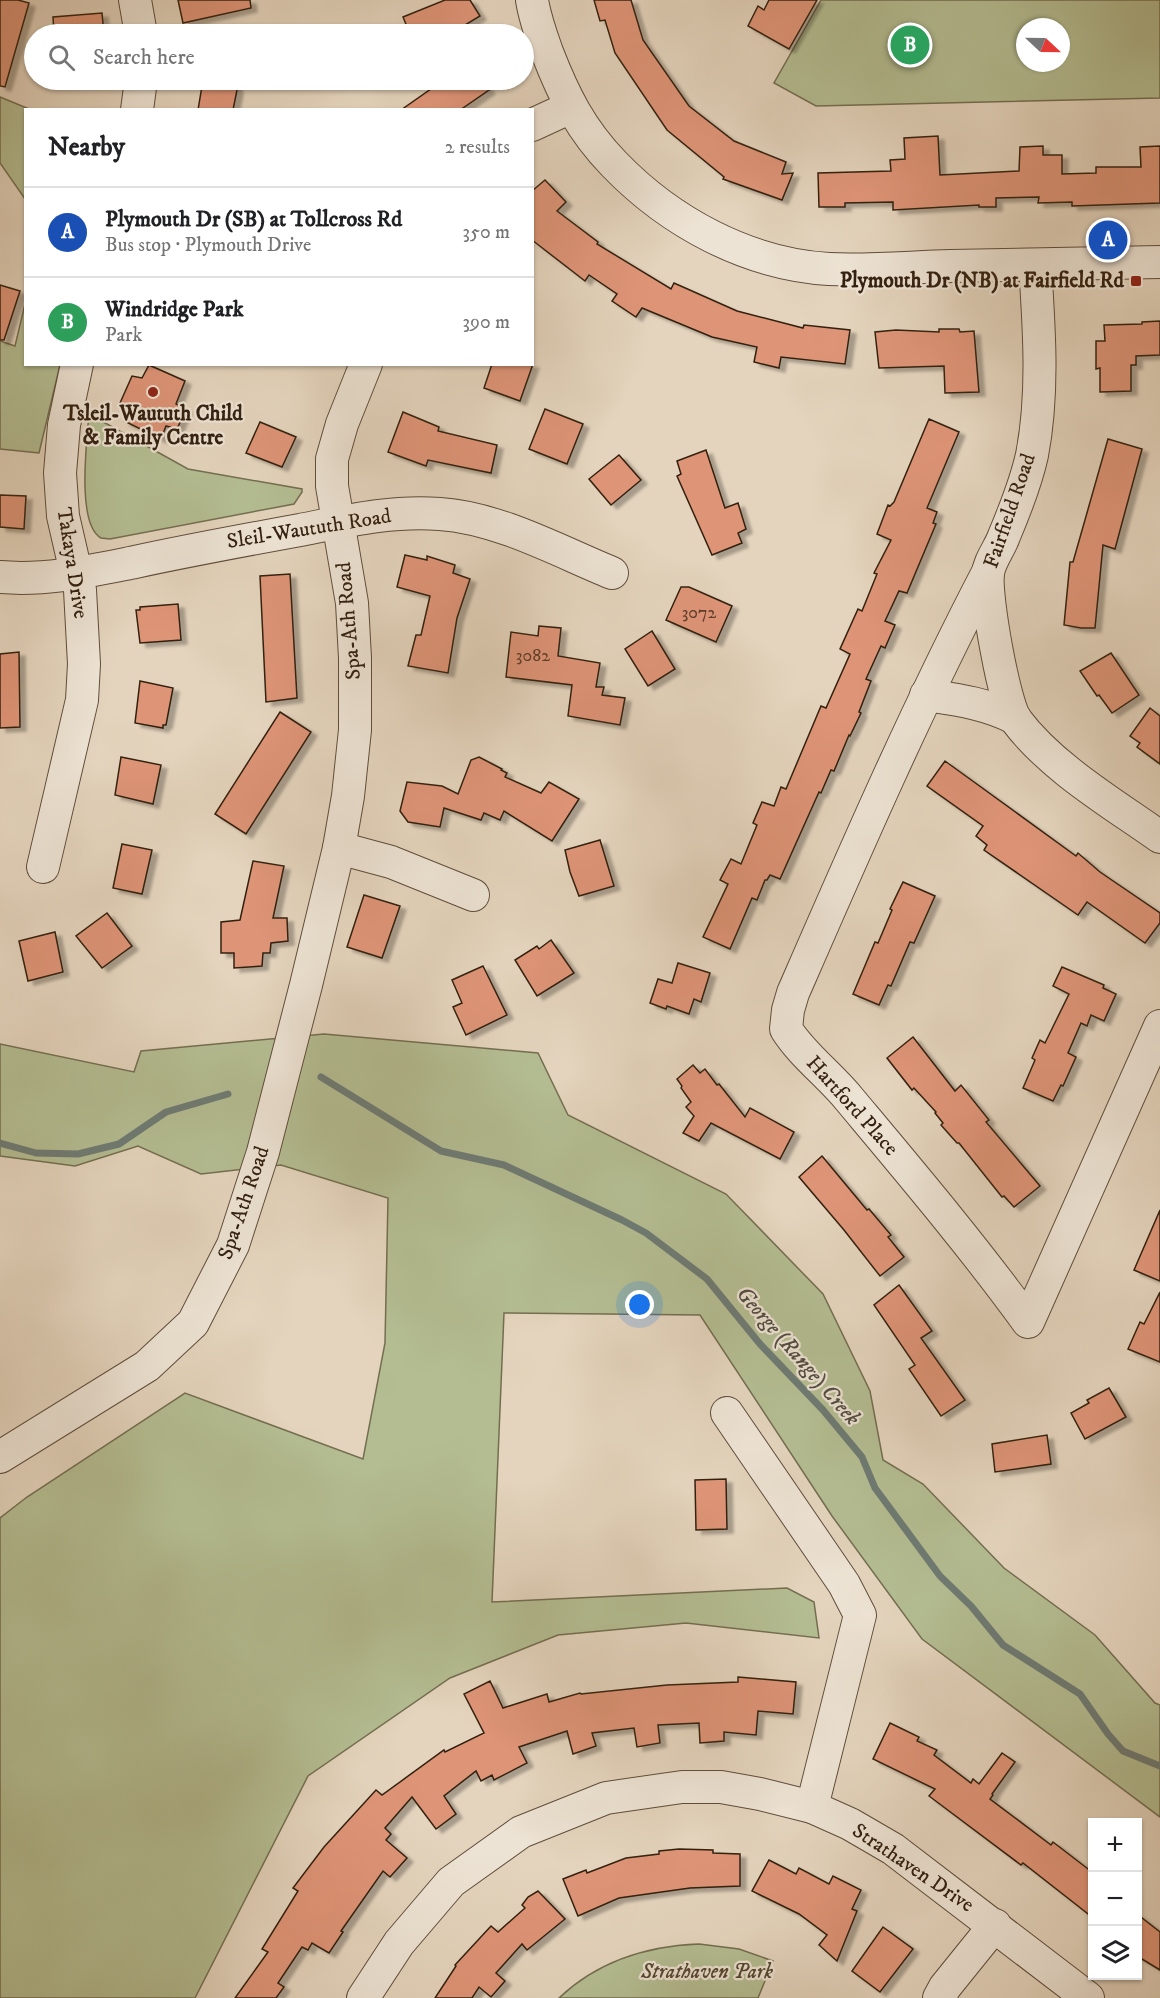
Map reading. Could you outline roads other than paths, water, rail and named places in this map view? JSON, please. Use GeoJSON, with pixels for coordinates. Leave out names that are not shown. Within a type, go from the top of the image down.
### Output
{"type":"FeatureCollection","features":[{"type":"Feature","properties":{"kind":"street"},"geometry":{"type":"LineString","coordinates":[[135,0],[139,24]]}},
{"type":"Feature","properties":{"kind":"street"},"geometry":{"type":"LineString","coordinates":[[532,0],[535,19],[557,77],[583,128],[598,147],[643,192],[682,220],[732,246],[774,259],[829,269],[1160,262]]}},
{"type":"Feature","properties":{"kind":"street"},"geometry":{"type":"LineString","coordinates":[[136,108],[139,90]]}},
{"type":"Feature","properties":{"kind":"street"},"geometry":{"type":"LineString","coordinates":[[534,124],[571,107]]}},
{"type":"Feature","properties":{"kind":"street","name":"Fairfield Road"},"geometry":{"type":"LineString","coordinates":[[1035,265],[1039,338],[1038,408],[1031,456],[1018,501],[988,572],[999,664],[1015,718],[1040,747],[1074,775],[1160,837]]}},
{"type":"Feature","properties":{"kind":"street","name":"Takaya Drive"},"geometry":{"type":"LineString","coordinates":[[43,867],[81,700],[84,664],[80,590],[63,516],[60,473],[64,424],[77,366]]}},
{"type":"Feature","properties":{"kind":"street","name":"Spa-Ath Road"},"geometry":{"type":"LineString","coordinates":[[0,1457],[147,1366],[193,1323],[233,1245],[263,1152],[306,985],[339,848],[348,796],[355,730],[355,658],[352,603],[332,486],[332,459],[342,424],[365,366]]}},
{"type":"Feature","properties":{"kind":"street","name":"Sleil-Waututh Road"},"geometry":{"type":"LineString","coordinates":[[0,577],[44,579],[76,574],[223,543],[393,514],[441,514],[478,520],[510,530],[612,573]]}},
{"type":"Feature","properties":{"kind":"street","name":"Hartford Place"},"geometry":{"type":"LineString","coordinates":[[988,572],[926,695],[866,824],[793,993],[786,1029],[800,1048],[847,1095],[961,1234],[1028,1322],[1160,1026]]}},
{"type":"Feature","properties":{"kind":"street","name":"Fairfield Road"},"geometry":{"type":"LineString","coordinates":[[926,695],[992,707],[1015,718]]}},
{"type":"Feature","properties":{"kind":"street"},"geometry":{"type":"LineString","coordinates":[[339,848],[391,862],[473,895]]}},
{"type":"Feature","properties":{"kind":"street"},"geometry":{"type":"LineString","coordinates":[[727,1413],[838,1576],[860,1615],[812,1807]]}},
{"type":"Feature","properties":{"kind":"street","name":"Strathaven Drive"},"geometry":{"type":"LineString","coordinates":[[363,1998],[399,1943],[451,1882],[521,1832],[606,1798],[682,1787],[722,1787],[760,1794],[812,1807],[850,1824],[893,1849],[1088,1998]]}},
{"type":"Feature","properties":{"kind":"street"},"geometry":{"type":"LineString","coordinates":[[939,1998],[945,1987],[995,1925]]}},
{"type":"Feature","properties":{"kind":"waterway","name":"George (Range) Creek"},"geometry":{"type":"LineString","coordinates":[[321,1077],[441,1151],[504,1165],[622,1220],[646,1233],[707,1279],[760,1344],[823,1410],[862,1457],[875,1488],[940,1576],[971,1606],[1003,1645],[1080,1694],[1123,1751],[1160,1766]]}},
{"type":"Feature","properties":{"kind":"waterway","name":"George (Range) Creek"},"geometry":{"type":"LineString","coordinates":[[0,1143],[36,1153],[78,1154],[119,1144],[166,1112],[228,1094]]}},
{"type":"Feature","properties":{"kind":"place","name":"Windridge Park"},"geometry":{"type":"Point","coordinates":[910,45]}},
{"type":"Feature","properties":{"kind":"place","name":"Plymouth Dr (SB) at Tollcross Rd"},"geometry":{"type":"Point","coordinates":[1108,240]}},
{"type":"Feature","properties":{"kind":"place","name":"Plymouth Dr (NB) at Fairfield Rd"},"geometry":{"type":"Point","coordinates":[1136,281]}},
{"type":"Feature","properties":{"kind":"place","name":"Tsleil-Waututh Child & Family Centre"},"geometry":{"type":"Point","coordinates":[153,392]}},
{"type":"Feature","properties":{"kind":"park label","name":"Strathaven Park"},"geometry":{"type":"Point","coordinates":[707,1972]}}]}
